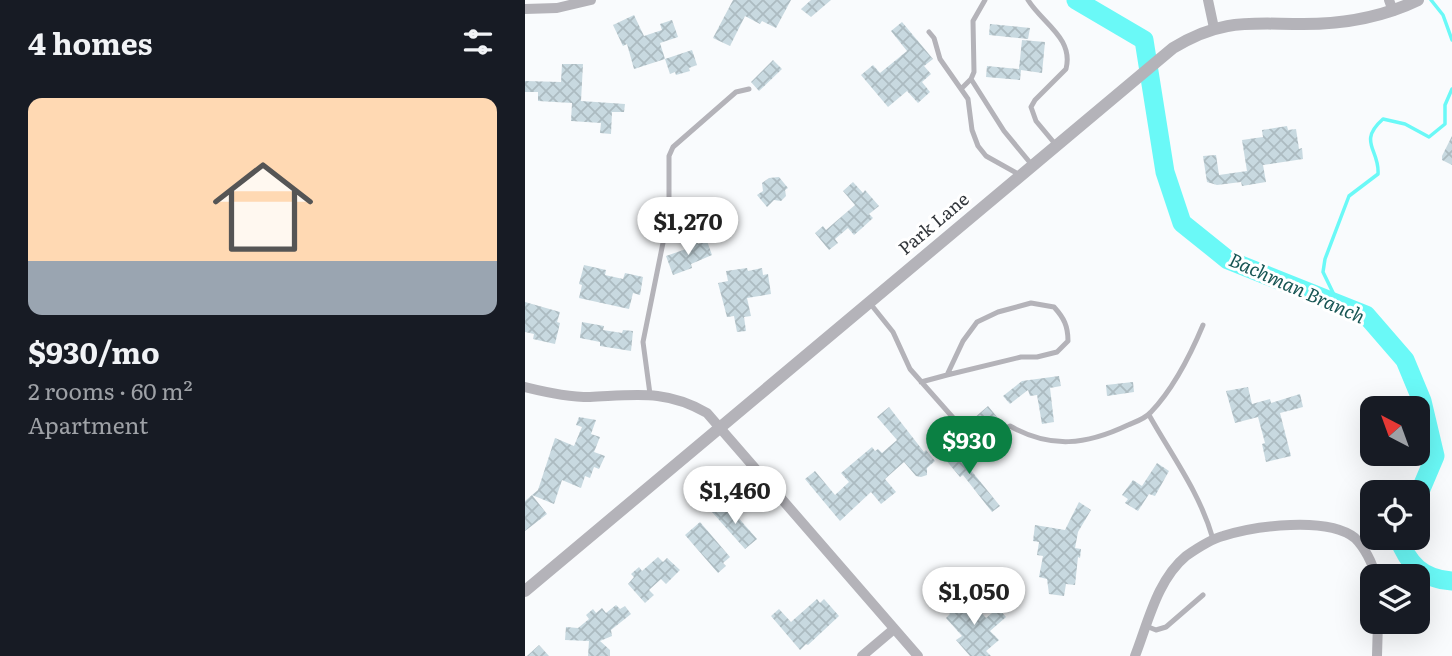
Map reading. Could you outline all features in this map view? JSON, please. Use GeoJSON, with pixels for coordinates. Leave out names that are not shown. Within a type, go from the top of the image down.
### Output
{"type":"FeatureCollection","features":[{"type":"Feature","properties":{"kind":"street"},"geometry":{"type":"LineString","coordinates":[[525,9],[557,8],[591,0]]}},
{"type":"Feature","properties":{"kind":"street"},"geometry":{"type":"LineString","coordinates":[[1208,0],[1214,28]]}},
{"type":"Feature","properties":{"kind":"street","name":"Park Lane"},"geometry":{"type":"LineString","coordinates":[[525,591],[1160,58],[1188,39],[1214,28],[1239,23],[1304,24],[1348,20],[1418,0]]}},
{"type":"Feature","properties":{"kind":"street"},"geometry":{"type":"LineString","coordinates":[[525,387],[587,397],[650,394],[680,400],[707,413],[918,656]]}},
{"type":"Feature","properties":{"kind":"street"},"geometry":{"type":"LineString","coordinates":[[1135,656],[1157,596],[1170,573],[1186,556],[1220,536],[1261,527],[1307,525],[1338,530],[1354,538],[1365,551],[1370,564]]}},
{"type":"Feature","properties":{"kind":"street"},"geometry":{"type":"LineString","coordinates":[[862,656],[894,629]]}},
{"type":"Feature","properties":{"kind":"street"},"geometry":{"type":"LineString","coordinates":[[1377,656],[1378,634]]}},
{"type":"Feature","properties":{"kind":"lane"},"geometry":{"type":"LineString","coordinates":[[962,88],[974,72],[973,22],[985,0]]}},
{"type":"Feature","properties":{"kind":"lane"},"geometry":{"type":"LineString","coordinates":[[1028,0],[1039,17],[1063,39],[1067,53],[1066,69],[1031,107],[1035,121],[1056,145]]}},
{"type":"Feature","properties":{"kind":"lane"},"geometry":{"type":"LineString","coordinates":[[929,32],[934,38],[940,59],[962,88],[970,107],[972,130],[978,146],[986,156],[1020,175]]}},
{"type":"Feature","properties":{"kind":"lane"},"geometry":{"type":"LineString","coordinates":[[971,79],[1004,131],[1032,165]]}},
{"type":"Feature","properties":{"kind":"lane"},"geometry":{"type":"LineString","coordinates":[[650,394],[643,342],[669,213],[669,156],[673,147],[736,92],[749,89]]}},
{"type":"Feature","properties":{"kind":"lane"},"geometry":{"type":"LineString","coordinates":[[869,302],[893,332],[909,369],[971,438],[989,435],[1010,426],[1031,437],[1054,441],[1079,441],[1108,435],[1149,415],[1169,389],[1203,325]]}},
{"type":"Feature","properties":{"kind":"lane"},"geometry":{"type":"LineString","coordinates":[[921,382],[1021,357],[1037,357],[1057,352],[1068,341],[1062,316],[1054,307],[1031,303],[998,312],[978,322],[963,341],[947,375]]}},
{"type":"Feature","properties":{"kind":"lane"},"geometry":{"type":"LineString","coordinates":[[1149,415],[1175,462],[1190,481],[1208,521],[1213,541]]}},
{"type":"Feature","properties":{"kind":"lane"},"geometry":{"type":"LineString","coordinates":[[1146,626],[1156,630],[1166,627],[1203,595]]}},
{"type":"Feature","properties":{"kind":"building"},"geometry":{"type":"Polygon","coordinates":[[[733,0],[791,0],[776,28],[745,16],[730,46],[713,38],[733,0]]]}},
{"type":"Feature","properties":{"kind":"building"},"geometry":{"type":"Polygon","coordinates":[[[811,0],[831,0],[811,17],[801,9],[811,0]]]}},
{"type":"Feature","properties":{"kind":"building"},"geometry":{"type":"Polygon","coordinates":[[[634,15],[644,36],[662,30],[660,24],[672,20],[678,37],[660,43],[665,59],[634,69],[627,44],[623,46],[613,25],[634,15]]]}},
{"type":"Feature","properties":{"kind":"building"},"geometry":{"type":"Polygon","coordinates":[[[902,22],[933,59],[924,66],[931,74],[922,82],[930,92],[918,103],[907,91],[888,107],[861,75],[873,65],[880,73],[907,51],[891,31],[902,22]]]}},
{"type":"Feature","properties":{"kind":"building"},"geometry":{"type":"Polygon","coordinates":[[[990,24],[1030,28],[1028,39],[989,35],[990,24]]]}},
{"type":"Feature","properties":{"kind":"building"},"geometry":{"type":"Polygon","coordinates":[[[1022,40],[1045,42],[1042,73],[1021,70],[1020,80],[986,77],[987,66],[1019,69],[1022,40]]]}},
{"type":"Feature","properties":{"kind":"building"},"geometry":{"type":"Polygon","coordinates":[[[692,50],[697,65],[689,68],[690,71],[670,74],[665,59],[692,50]]]}},
{"type":"Feature","properties":{"kind":"building"},"geometry":{"type":"Polygon","coordinates":[[[773,60],[782,69],[759,91],[751,82],[773,60]]]}},
{"type":"Feature","properties":{"kind":"building"},"geometry":{"type":"Polygon","coordinates":[[[562,64],[583,64],[581,101],[625,104],[624,112],[612,112],[611,134],[600,133],[601,123],[571,121],[572,103],[538,101],[538,92],[525,92],[525,81],[561,82],[562,64]]]}},
{"type":"Feature","properties":{"kind":"building"},"geometry":{"type":"Polygon","coordinates":[[[1287,126],[1288,130],[1296,129],[1303,159],[1263,165],[1266,182],[1242,186],[1241,182],[1217,185],[1207,182],[1203,156],[1216,155],[1219,175],[1247,171],[1242,140],[1263,137],[1262,130],[1287,126]]]}},
{"type":"Feature","properties":{"kind":"building"},"geometry":{"type":"Polygon","coordinates":[[[1452,136],[1452,165],[1442,160],[1442,156],[1452,136]]]}},
{"type":"Feature","properties":{"kind":"building"},"geometry":{"type":"Polygon","coordinates":[[[779,177],[788,188],[785,190],[786,196],[781,201],[774,200],[767,207],[757,195],[763,191],[762,183],[769,178],[779,177]]]}},
{"type":"Feature","properties":{"kind":"building"},"geometry":{"type":"Polygon","coordinates":[[[853,182],[863,193],[865,190],[879,206],[869,214],[873,218],[861,229],[854,235],[848,228],[835,239],[838,243],[829,250],[815,233],[823,226],[826,230],[855,205],[843,191],[853,182]]]}},
{"type":"Feature","properties":{"kind":"building"},"geometry":{"type":"Polygon","coordinates":[[[697,241],[698,244],[707,241],[712,255],[691,264],[692,268],[673,275],[666,256],[689,248],[688,245],[697,241]]]}},
{"type":"Feature","properties":{"kind":"building"},"geometry":{"type":"Polygon","coordinates":[[[584,265],[606,270],[605,275],[623,279],[625,273],[643,277],[640,295],[633,293],[629,309],[579,298],[584,265]]]}},
{"type":"Feature","properties":{"kind":"building"},"geometry":{"type":"Polygon","coordinates":[[[747,268],[748,271],[762,268],[763,275],[768,274],[771,294],[747,298],[751,316],[744,317],[746,331],[737,332],[734,316],[727,317],[718,283],[728,281],[726,271],[747,268]]]}},
{"type":"Feature","properties":{"kind":"building"},"geometry":{"type":"Polygon","coordinates":[[[525,302],[560,312],[555,344],[533,339],[534,334],[525,332],[525,302]]]}},
{"type":"Feature","properties":{"kind":"building"},"geometry":{"type":"Polygon","coordinates":[[[582,322],[604,326],[603,330],[622,333],[623,330],[633,331],[631,351],[600,346],[600,342],[580,338],[582,322]]]}},
{"type":"Feature","properties":{"kind":"building"},"geometry":{"type":"Polygon","coordinates":[[[1059,376],[1061,386],[1050,388],[1054,422],[1042,424],[1037,395],[1030,396],[1028,390],[1010,404],[1003,396],[1022,381],[1059,376]]]}},
{"type":"Feature","properties":{"kind":"building"},"geometry":{"type":"Polygon","coordinates":[[[1133,382],[1134,392],[1107,396],[1106,385],[1133,382]]]}},
{"type":"Feature","properties":{"kind":"building"},"geometry":{"type":"Polygon","coordinates":[[[1248,387],[1252,404],[1270,399],[1271,403],[1300,394],[1303,407],[1280,413],[1291,456],[1266,462],[1262,444],[1265,443],[1258,417],[1235,423],[1226,391],[1248,387]]]}},
{"type":"Feature","properties":{"kind":"building"},"geometry":{"type":"Polygon","coordinates":[[[988,406],[997,417],[981,430],[973,419],[988,406]]]}},
{"type":"Feature","properties":{"kind":"building"},"geometry":{"type":"Polygon","coordinates":[[[889,407],[924,452],[926,450],[935,461],[927,468],[927,475],[921,477],[916,476],[904,462],[885,479],[896,492],[881,504],[871,492],[840,521],[805,479],[815,471],[835,495],[849,482],[841,473],[872,447],[882,453],[897,440],[877,417],[889,407]]]}},
{"type":"Feature","properties":{"kind":"building"},"geometry":{"type":"Polygon","coordinates":[[[579,417],[596,420],[591,434],[600,437],[594,452],[605,456],[599,469],[594,467],[590,478],[585,476],[581,488],[562,480],[554,504],[532,495],[538,490],[555,438],[574,446],[582,427],[576,425],[579,417]]]}},
{"type":"Feature","properties":{"kind":"building"},"geometry":{"type":"Polygon","coordinates":[[[950,445],[963,461],[966,458],[973,467],[970,469],[1000,506],[992,512],[963,475],[960,477],[940,453],[950,445]]]}},
{"type":"Feature","properties":{"kind":"building"},"geometry":{"type":"Polygon","coordinates":[[[1157,463],[1169,471],[1155,496],[1149,494],[1138,511],[1125,503],[1128,499],[1122,495],[1133,480],[1142,486],[1157,463]]]}},
{"type":"Feature","properties":{"kind":"building"},"geometry":{"type":"Polygon","coordinates":[[[532,495],[547,514],[525,531],[525,501],[532,495]]]}},
{"type":"Feature","properties":{"kind":"building"},"geometry":{"type":"Polygon","coordinates":[[[1079,502],[1091,510],[1078,532],[1075,548],[1081,549],[1075,585],[1066,584],[1064,596],[1049,594],[1047,579],[1039,577],[1043,556],[1037,555],[1039,542],[1033,541],[1035,525],[1065,530],[1079,502]]]}},
{"type":"Feature","properties":{"kind":"building"},"geometry":{"type":"Polygon","coordinates":[[[728,506],[757,539],[745,549],[712,512],[728,506]]]}},
{"type":"Feature","properties":{"kind":"building"},"geometry":{"type":"Polygon","coordinates":[[[700,522],[730,557],[723,563],[726,566],[718,573],[685,535],[700,522]]]}},
{"type":"Feature","properties":{"kind":"building"},"geometry":{"type":"Polygon","coordinates":[[[658,557],[663,562],[667,558],[680,570],[666,584],[661,579],[649,590],[654,595],[645,603],[628,584],[634,577],[631,574],[639,567],[642,571],[658,557]]]}},
{"type":"Feature","properties":{"kind":"building"},"geometry":{"type":"Polygon","coordinates":[[[965,594],[986,618],[998,608],[1006,617],[990,631],[999,640],[986,651],[991,656],[970,656],[956,640],[962,636],[946,618],[950,614],[948,611],[965,594]]]}},
{"type":"Feature","properties":{"kind":"building"},"geometry":{"type":"Polygon","coordinates":[[[817,599],[820,603],[824,599],[839,616],[800,650],[771,616],[779,609],[791,622],[817,599]]]}},
{"type":"Feature","properties":{"kind":"building"},"geometry":{"type":"Polygon","coordinates":[[[616,605],[620,609],[625,606],[631,614],[611,630],[612,636],[600,641],[610,650],[610,656],[588,656],[589,641],[565,640],[566,627],[578,628],[589,619],[586,615],[593,609],[596,613],[602,608],[606,613],[616,605]]]}},
{"type":"Feature","properties":{"kind":"building"},"geometry":{"type":"Polygon","coordinates":[[[539,645],[549,656],[527,656],[539,645]]]}},
{"type":"Feature","properties":{"kind":"waterway","name":"Bachman Branch"},"geometry":{"type":"LineString","coordinates":[[1076,0],[1144,40],[1165,172],[1182,223],[1228,260],[1366,315],[1405,360],[1422,401],[1435,456],[1425,480]]}},
{"type":"Feature","properties":{"kind":"waterway"},"geometry":{"type":"LineString","coordinates":[[1431,0],[1443,15],[1452,40]]}},
{"type":"Feature","properties":{"kind":"waterway"},"geometry":{"type":"LineString","coordinates":[[1338,303],[1323,272],[1325,259],[1349,196],[1378,174],[1371,146],[1375,127],[1383,119],[1405,124],[1429,137],[1445,124],[1445,105],[1452,89]]}},
{"type":"Feature","properties":{"kind":"waterway","name":"Bachman Branch"},"geometry":{"type":"LineString","coordinates":[[1404,550],[1424,573],[1452,581]]}}]}
